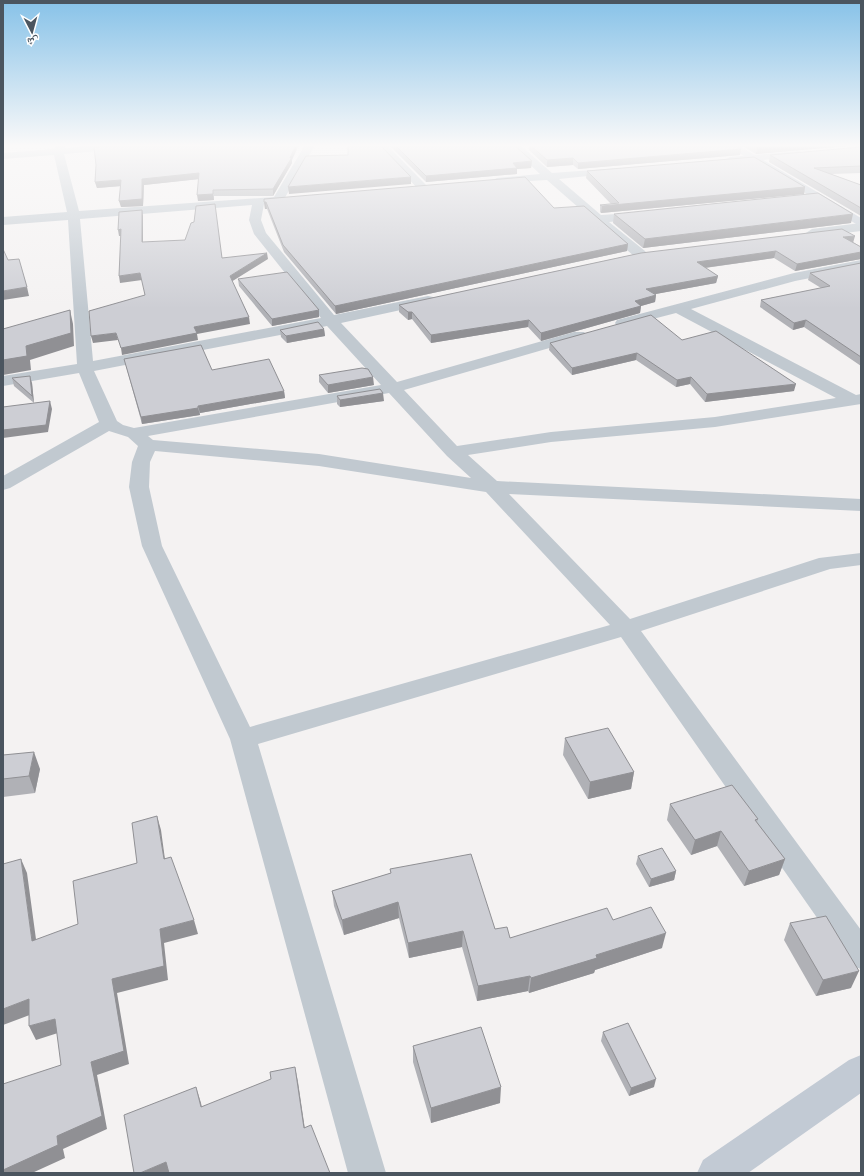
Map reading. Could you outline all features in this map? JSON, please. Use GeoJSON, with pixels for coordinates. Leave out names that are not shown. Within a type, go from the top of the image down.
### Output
{"type":"FeatureCollection","features":[{"type":"Feature","properties":{"kind":"street"},"geometry":{"type":"LineString","coordinates":[[71,200],[74,215],[85,368],[109,424],[141,439],[319,460],[492,487],[822,502],[861,506]]}},
{"type":"Feature","properties":{"kind":"street"},"geometry":{"type":"LineString","coordinates":[[3,221],[273,200]]}},
{"type":"Feature","properties":{"kind":"street"},"geometry":{"type":"LineString","coordinates":[[576,200],[640,254]]}},
{"type":"Feature","properties":{"kind":"street"},"geometry":{"type":"LineString","coordinates":[[824,200],[861,223]]}},
{"type":"Feature","properties":{"kind":"street"},"geometry":{"type":"LineString","coordinates":[[258,202],[255,220],[260,234],[309,292],[331,321],[453,452],[492,487],[626,628],[861,955]]}},
{"type":"Feature","properties":{"kind":"street"},"geometry":{"type":"LineString","coordinates":[[598,219],[653,214]]}},
{"type":"Feature","properties":{"kind":"street"},"geometry":{"type":"LineString","coordinates":[[798,235],[861,227]]}},
{"type":"Feature","properties":{"kind":"street"},"geometry":{"type":"LineString","coordinates":[[625,258],[656,252]]}},
{"type":"Feature","properties":{"kind":"street"},"geometry":{"type":"LineString","coordinates":[[141,439],[392,388],[794,277],[861,264]]}},
{"type":"Feature","properties":{"kind":"street"},"geometry":{"type":"LineString","coordinates":[[3,381],[85,368],[331,321],[439,297]]}},
{"type":"Feature","properties":{"kind":"street"},"geometry":{"type":"LineString","coordinates":[[678,308],[857,399]]}},
{"type":"Feature","properties":{"kind":"street"},"geometry":{"type":"LineString","coordinates":[[453,452],[551,437],[715,422],[857,399]]}},
{"type":"Feature","properties":{"kind":"street"},"geometry":{"type":"LineString","coordinates":[[3,484],[109,424]]}},
{"type":"Feature","properties":{"kind":"street"},"geometry":{"type":"LineString","coordinates":[[141,439],[139,487],[152,546],[243,739],[367,1173]]}},
{"type":"Feature","properties":{"kind":"street"},"geometry":{"type":"LineString","coordinates":[[243,739],[626,628],[827,563],[861,559]]}},
{"type":"Feature","properties":{"kind":"street"},"geometry":{"type":"LineString","coordinates":[[716,1173],[861,1072]]}},
{"type":"Feature","properties":{"kind":"building"},"geometry":{"type":"Polygon","coordinates":[[[264,200],[546,200],[554,208],[584,206],[628,244],[335,306],[283,245],[266,202],[264,202],[264,200]]]}},
{"type":"Feature","properties":{"kind":"building"},"geometry":{"type":"Polygon","coordinates":[[[616,200],[667,200],[600,205],[619,203],[616,200]]]}},
{"type":"Feature","properties":{"kind":"building"},"geometry":{"type":"Polygon","coordinates":[[[751,200],[829,200],[853,214],[645,239],[614,214],[751,200]]]}},
{"type":"Feature","properties":{"kind":"building"},"geometry":{"type":"Polygon","coordinates":[[[847,200],[861,200],[861,208],[847,200]]]}},
{"type":"Feature","properties":{"kind":"building"},"geometry":{"type":"Polygon","coordinates":[[[215,204],[222,258],[267,253],[230,276],[249,317],[194,327],[197,333],[121,348],[116,333],[91,336],[89,311],[145,295],[140,273],[119,276],[121,229],[118,230],[119,212],[142,210],[142,242],[185,240],[191,223],[194,222],[196,206],[215,204]]]}},
{"type":"Feature","properties":{"kind":"building"},"geometry":{"type":"Polygon","coordinates":[[[842,229],[855,236],[843,237],[861,247],[861,252],[797,264],[776,251],[697,262],[718,276],[646,289],[656,295],[635,301],[641,306],[541,333],[529,320],[431,335],[412,312],[408,312],[399,305],[641,253],[842,229]]]}},
{"type":"Feature","properties":{"kind":"building"},"geometry":{"type":"Polygon","coordinates":[[[3,249],[8,260],[19,259],[27,287],[3,291],[3,249]]]}},
{"type":"Feature","properties":{"kind":"building"},"geometry":{"type":"Polygon","coordinates":[[[861,263],[861,357],[806,320],[794,323],[761,300],[830,286],[810,273],[861,263]]]}},
{"type":"Feature","properties":{"kind":"building"},"geometry":{"type":"Polygon","coordinates":[[[287,272],[319,310],[272,319],[238,279],[287,272]]]}},
{"type":"Feature","properties":{"kind":"building"},"geometry":{"type":"Polygon","coordinates":[[[70,310],[71,333],[26,346],[27,356],[3,360],[3,329],[70,310]]]}},
{"type":"Feature","properties":{"kind":"building"},"geometry":{"type":"Polygon","coordinates":[[[651,315],[682,340],[716,331],[796,384],[707,394],[691,377],[677,380],[637,353],[572,368],[550,343],[651,315]]]}},
{"type":"Feature","properties":{"kind":"building"},"geometry":{"type":"Polygon","coordinates":[[[318,322],[324,329],[286,336],[280,330],[318,322]]]}},
{"type":"Feature","properties":{"kind":"building"},"geometry":{"type":"Polygon","coordinates":[[[201,345],[212,370],[269,359],[284,391],[198,406],[198,408],[141,417],[124,359],[201,345]]]}},
{"type":"Feature","properties":{"kind":"building"},"geometry":{"type":"Polygon","coordinates":[[[362,368],[368,369],[373,377],[328,385],[319,375],[362,368]]]}},
{"type":"Feature","properties":{"kind":"building"},"geometry":{"type":"Polygon","coordinates":[[[30,376],[32,396],[12,378],[30,376]]]}},
{"type":"Feature","properties":{"kind":"building"},"geometry":{"type":"Polygon","coordinates":[[[380,389],[383,393],[340,400],[337,396],[380,389]]]}},
{"type":"Feature","properties":{"kind":"building"},"geometry":{"type":"Polygon","coordinates":[[[50,401],[46,425],[3,430],[3,407],[50,401]]]}},
{"type":"Feature","properties":{"kind":"building"},"geometry":{"type":"Polygon","coordinates":[[[608,728],[634,772],[590,782],[565,738],[608,728]]]}},
{"type":"Feature","properties":{"kind":"building"},"geometry":{"type":"Polygon","coordinates":[[[34,752],[29,776],[3,779],[3,755],[34,752]]]}},
{"type":"Feature","properties":{"kind":"building"},"geometry":{"type":"Polygon","coordinates":[[[732,785],[758,819],[755,820],[785,859],[749,871],[721,831],[695,840],[670,804],[732,785]]]}},
{"type":"Feature","properties":{"kind":"building"},"geometry":{"type":"Polygon","coordinates":[[[157,816],[164,859],[171,857],[194,920],[160,929],[164,966],[112,979],[124,1051],[91,1062],[102,1116],[57,1136],[58,1145],[3,1170],[3,1084],[61,1065],[55,1019],[29,1026],[29,999],[3,1009],[3,864],[21,859],[32,941],[78,924],[73,881],[137,863],[132,823],[157,816]]]}},
{"type":"Feature","properties":{"kind":"building"},"geometry":{"type":"Polygon","coordinates":[[[662,848],[676,871],[651,879],[638,856],[662,848]]]}},
{"type":"Feature","properties":{"kind":"building"},"geometry":{"type":"Polygon","coordinates":[[[471,854],[495,929],[507,927],[510,938],[607,908],[613,920],[651,907],[666,933],[596,955],[597,958],[531,978],[530,976],[478,986],[463,931],[408,943],[398,902],[342,920],[332,891],[391,873],[390,869],[471,854]]]}},
{"type":"Feature","properties":{"kind":"building"},"geometry":{"type":"Polygon","coordinates":[[[826,916],[859,971],[823,980],[790,923],[826,916]]]}},
{"type":"Feature","properties":{"kind":"building"},"geometry":{"type":"Polygon","coordinates":[[[628,1023],[656,1079],[631,1088],[603,1032],[628,1023]]]}},
{"type":"Feature","properties":{"kind":"building"},"geometry":{"type":"Polygon","coordinates":[[[481,1027],[501,1087],[431,1108],[413,1046],[481,1027]]]}},
{"type":"Feature","properties":{"kind":"building"},"geometry":{"type":"Polygon","coordinates":[[[295,1067],[304,1128],[311,1125],[330,1173],[169,1173],[166,1162],[140,1173],[134,1173],[124,1115],[196,1087],[201,1107],[271,1079],[270,1072],[295,1067]]]}}]}
